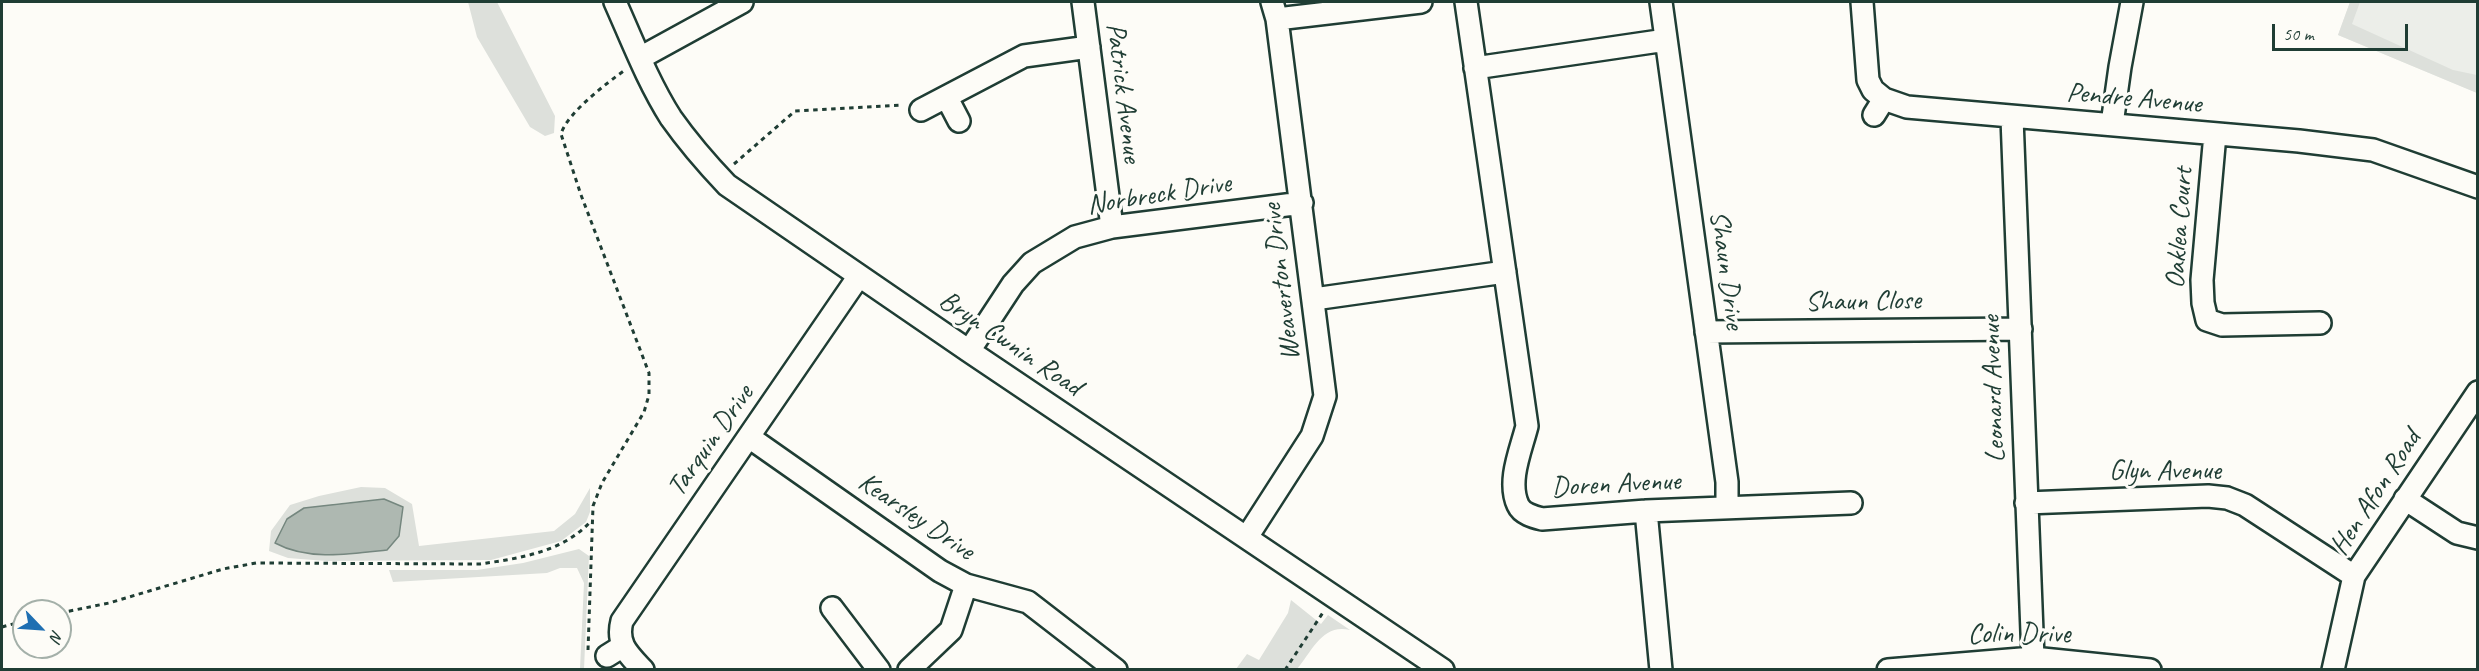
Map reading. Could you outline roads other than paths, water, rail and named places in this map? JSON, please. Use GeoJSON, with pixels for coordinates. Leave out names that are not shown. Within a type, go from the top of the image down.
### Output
{"type":"FeatureCollection","features":[{"type":"Feature","properties":{"kind":"street","name":"Bryn Cwnin Road"},"geometry":{"type":"LineString","coordinates":[[615,2],[635,62],[670,116],[697,152],[727,185],[969,351],[1443,669]]}},
{"type":"Feature","properties":{"kind":"street"},"geometry":{"type":"LineString","coordinates":[[635,62],[742,2]]}},
{"type":"Feature","properties":{"kind":"street","name":"Patrick Avenue"},"geometry":{"type":"LineString","coordinates":[[1083,2],[1112,227]]}},
{"type":"Feature","properties":{"kind":"street"},"geometry":{"type":"LineString","coordinates":[[1274,10],[1421,2]]}},
{"type":"Feature","properties":{"kind":"street","name":"Doren Avenue"},"geometry":{"type":"LineString","coordinates":[[1466,2],[1527,426],[1513,480],[1518,506],[1528,515],[1542,519],[1646,511],[1851,503]]}},
{"type":"Feature","properties":{"kind":"street","name":"Shaun Drive"},"geometry":{"type":"LineString","coordinates":[[1661,2],[1726,482],[1727,508]]}},
{"type":"Feature","properties":{"kind":"street","name":"Pendre Avenue"},"geometry":{"type":"LineString","coordinates":[[1862,2],[1866,69],[1879,107],[1894,104],[2012,118],[2112,124],[2373,150],[2478,187]]}},
{"type":"Feature","properties":{"kind":"street"},"geometry":{"type":"LineString","coordinates":[[2112,124],[2132,2]]}},
{"type":"Feature","properties":{"kind":"street","name":"Weaverton Drive"},"geometry":{"type":"LineString","coordinates":[[1247,537],[1312,436],[1324,396],[1302,202],[1274,10]]}},
{"type":"Feature","properties":{"kind":"street"},"geometry":{"type":"LineString","coordinates":[[1475,68],[1666,40]]}},
{"type":"Feature","properties":{"kind":"street"},"geometry":{"type":"LineString","coordinates":[[921,110],[1024,56],[1089,47]]}},
{"type":"Feature","properties":{"kind":"street"},"geometry":{"type":"LineString","coordinates":[[947,98],[959,121]]}},
{"type":"Feature","properties":{"kind":"street","name":"Leonard Avenue"},"geometry":{"type":"LineString","coordinates":[[2012,118],[2033,658]]}},
{"type":"Feature","properties":{"kind":"street","name":"Oaklea Court"},"geometry":{"type":"LineString","coordinates":[[2214,134],[2202,280],[2203,303],[2207,320],[2222,325],[2320,323]]}},
{"type":"Feature","properties":{"kind":"street","name":"Norbreck Drive"},"geometry":{"type":"LineString","coordinates":[[969,351],[1013,284],[1032,263],[1075,237],[1112,227],[1302,202]]}},
{"type":"Feature","properties":{"kind":"street"},"geometry":{"type":"LineString","coordinates":[[1314,299],[1505,272]]}},
{"type":"Feature","properties":{"kind":"street","name":"Tarquin Drive"},"geometry":{"type":"LineString","coordinates":[[643,669],[631,659],[610,650],[622,621],[859,276]]}},
{"type":"Feature","properties":{"kind":"street","name":"Shaun Close"},"geometry":{"type":"LineString","coordinates":[[1706,332],[2021,329]]}},
{"type":"Feature","properties":{"kind":"street","name":"Hen Afon Road"},"geometry":{"type":"LineString","coordinates":[[2333,669],[2354,576],[2478,392]]}},
{"type":"Feature","properties":{"kind":"street","name":"Kearsley Drive"},"geometry":{"type":"LineString","coordinates":[[749,438],[940,571],[966,585],[1028,602],[1116,669]]}},
{"type":"Feature","properties":{"kind":"street","name":"Glyn Avenue"},"geometry":{"type":"LineString","coordinates":[[2026,503],[2208,496],[2227,498],[2245,505],[2354,576]]}},
{"type":"Feature","properties":{"kind":"street"},"geometry":{"type":"LineString","coordinates":[[2405,499],[2457,533],[2478,538]]}},
{"type":"Feature","properties":{"kind":"street"},"geometry":{"type":"LineString","coordinates":[[1646,511],[1660,669]]}},
{"type":"Feature","properties":{"kind":"street"},"geometry":{"type":"LineString","coordinates":[[909,669],[951,630],[966,585]]}},
{"type":"Feature","properties":{"kind":"street"},"geometry":{"type":"LineString","coordinates":[[832,608],[879,669]]}},
{"type":"Feature","properties":{"kind":"street","name":"Colin Drive"},"geometry":{"type":"LineString","coordinates":[[1888,669],[2033,658],[2150,669]]}}]}
